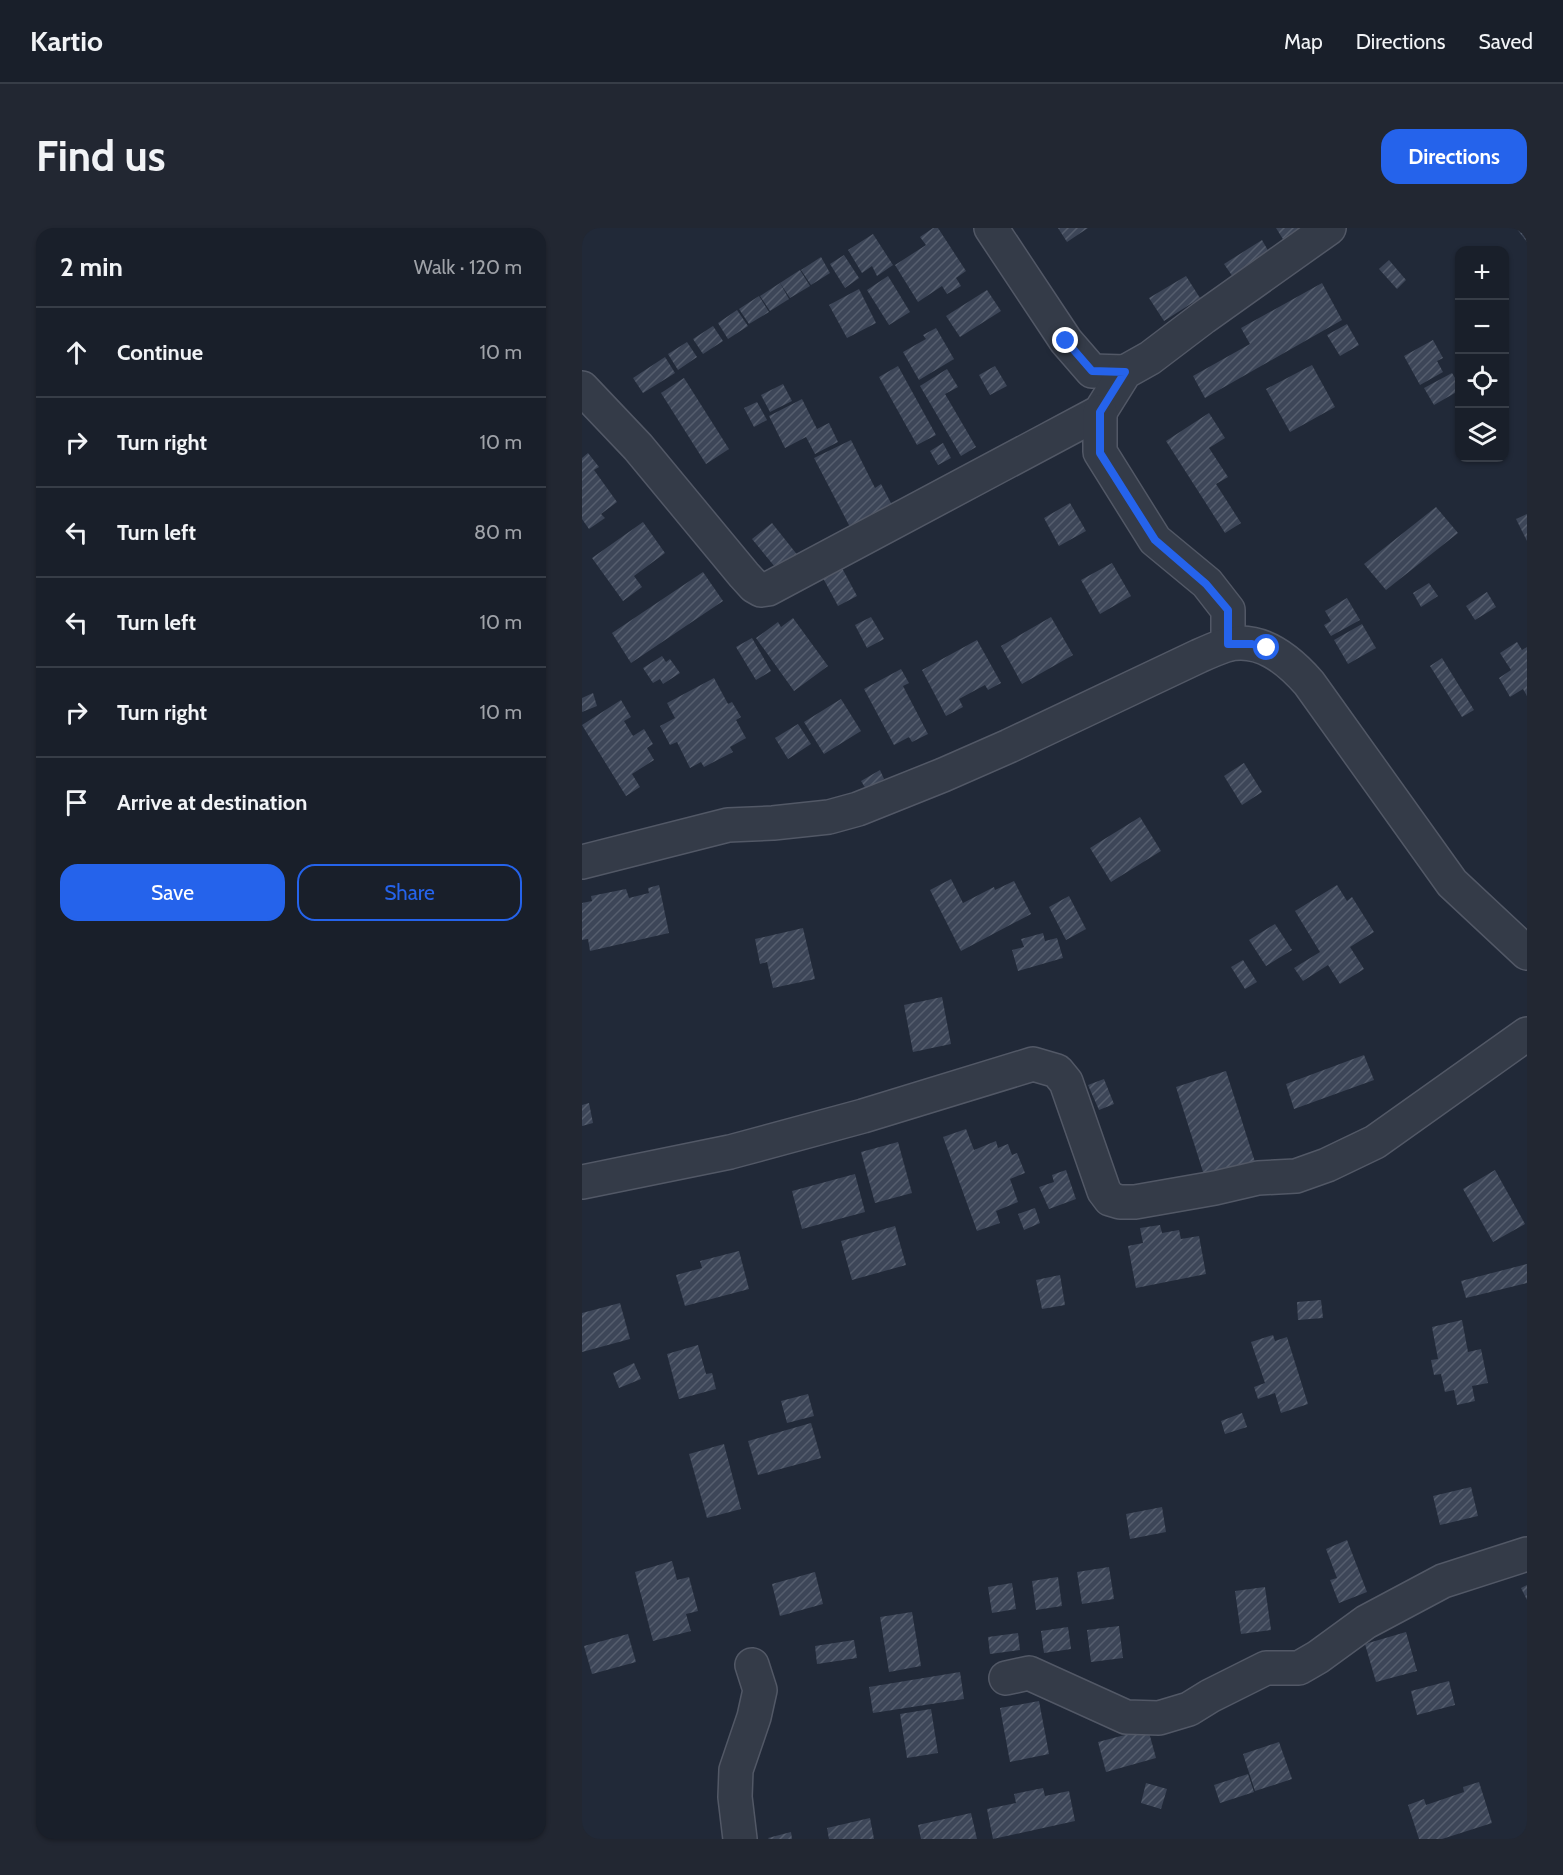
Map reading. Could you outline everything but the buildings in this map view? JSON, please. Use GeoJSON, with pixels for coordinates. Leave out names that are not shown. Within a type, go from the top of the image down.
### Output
{"type":"FeatureCollection","features":[{"type":"Feature","properties":{"kind":"street"},"geometry":{"type":"LineString","coordinates":[[991,228],[1066,341],[1092,371],[1125,372]]}},
{"type":"Feature","properties":{"kind":"street"},"geometry":{"type":"LineString","coordinates":[[582,388],[638,447],[744,575],[761,590],[779,583],[1100,412],[1125,372],[1150,358],[1329,228]]}},
{"type":"Feature","properties":{"kind":"street"},"geometry":{"type":"LineString","coordinates":[[1100,412],[1100,453],[1155,540],[1206,584],[1228,610],[1228,644]]}},
{"type":"Feature","properties":{"kind":"street"},"geometry":{"type":"LineString","coordinates":[[582,862],[728,825],[773,823],[829,816],[858,809],[1009,746],[1199,656],[1228,644],[1252,644],[1267,648],[1295,667],[1309,683],[1452,883],[1527,953]]}},
{"type":"Feature","properties":{"kind":"street"},"geometry":{"type":"LineString","coordinates":[[582,1182],[730,1152],[863,1116],[1033,1064],[1057,1071],[1066,1082],[1104,1191],[1110,1199],[1135,1202],[1258,1178],[1296,1176],[1327,1165],[1375,1142],[1527,1034]]}},
{"type":"Feature","properties":{"kind":"street"},"geometry":{"type":"LineString","coordinates":[[1006,1678],[1029,1673],[1125,1717],[1159,1718],[1189,1709],[1266,1668],[1299,1668],[1366,1622],[1443,1581],[1527,1554]]}},
{"type":"Feature","properties":{"kind":"street"},"geometry":{"type":"LineString","coordinates":[[740,1839],[735,1797],[736,1770],[754,1717],[760,1690],[752,1665]]}},
{"type":"Feature","properties":{"kind":"route"},"geometry":{"type":"LineString","coordinates":[[1066,341],[1092,371],[1125,372],[1100,412],[1100,453],[1155,540],[1206,584],[1228,610],[1228,644],[1252,644],[1267,648]]}}]}
